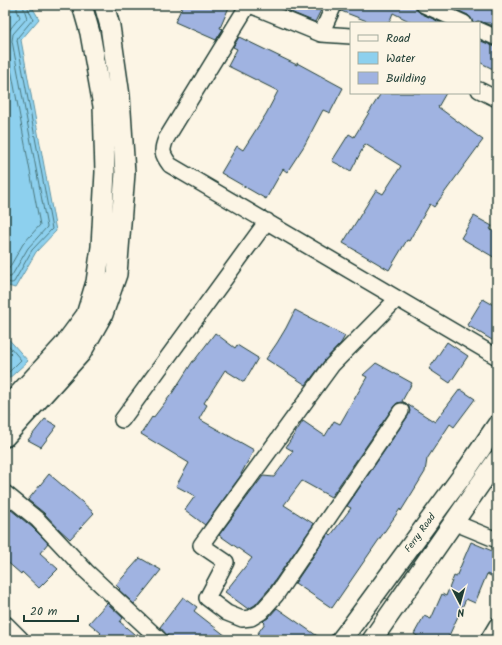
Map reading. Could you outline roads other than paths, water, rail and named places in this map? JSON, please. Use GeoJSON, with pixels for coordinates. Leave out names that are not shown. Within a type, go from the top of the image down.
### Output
{"type":"FeatureCollection","features":[{"type":"Feature","properties":{"kind":"street"},"geometry":{"type":"LineString","coordinates":[[5,409],[63,346],[86,315],[96,282],[101,247],[105,172],[103,106],[90,33],[82,5]]}},
{"type":"Feature","properties":{"kind":"street"},"geometry":{"type":"LineString","coordinates":[[5,437],[81,353],[103,314],[117,274],[125,173],[120,96],[110,26],[104,5]]}},
{"type":"Feature","properties":{"kind":"street"},"geometry":{"type":"LineString","coordinates":[[350,36],[321,34],[249,5],[166,139],[162,149],[165,158],[170,165],[497,357]]}},
{"type":"Feature","properties":{"kind":"street"},"geometry":{"type":"LineString","coordinates":[[321,34],[334,5]]}},
{"type":"Feature","properties":{"kind":"street"},"geometry":{"type":"LineString","coordinates":[[424,5],[462,22]]}},
{"type":"Feature","properties":{"kind":"street"},"geometry":{"type":"LineString","coordinates":[[480,30],[497,38]]}},
{"type":"Feature","properties":{"kind":"street"},"geometry":{"type":"LineString","coordinates":[[480,90],[497,99]]}},
{"type":"Feature","properties":{"kind":"street"},"geometry":{"type":"LineString","coordinates":[[122,420],[267,221]]}},
{"type":"Feature","properties":{"kind":"street"},"geometry":{"type":"LineString","coordinates":[[397,299],[332,365],[201,545],[226,562],[208,598],[227,613],[242,619],[251,618],[261,612],[276,595],[400,411]]}},
{"type":"Feature","properties":{"kind":"street","name":"Ferry Road"},"geometry":{"type":"LineString","coordinates":[[346,634],[465,472],[496,427]]}},
{"type":"Feature","properties":{"kind":"street","name":"Ferry Road"},"geometry":{"type":"LineString","coordinates":[[372,640],[497,460]]}},
{"type":"Feature","properties":{"kind":"street"},"geometry":{"type":"LineString","coordinates":[[5,493],[38,520],[86,571],[160,640]]}},
{"type":"Feature","properties":{"kind":"street"},"geometry":{"type":"LineString","coordinates":[[453,522],[497,540]]}},
{"type":"Feature","properties":{"kind":"street"},"geometry":{"type":"LineString","coordinates":[[488,640],[497,625]]}},
{"type":"Feature","properties":{"kind":"street"},"geometry":{"type":"LineString","coordinates":[[5,626],[19,640]]}},
{"type":"Feature","properties":{"kind":"street"},"geometry":{"type":"LineString","coordinates":[[346,634],[369,640]]}},
{"type":"Feature","properties":{"kind":"water"},"geometry":{"type":"Polygon","coordinates":[[[5,5],[31,5],[39,19],[21,40],[56,231],[36,252],[15,288],[5,285],[5,5]]]}},
{"type":"Feature","properties":{"kind":"water"},"geometry":{"type":"Polygon","coordinates":[[[5,335],[28,361],[5,382],[5,335]]]}}]}
